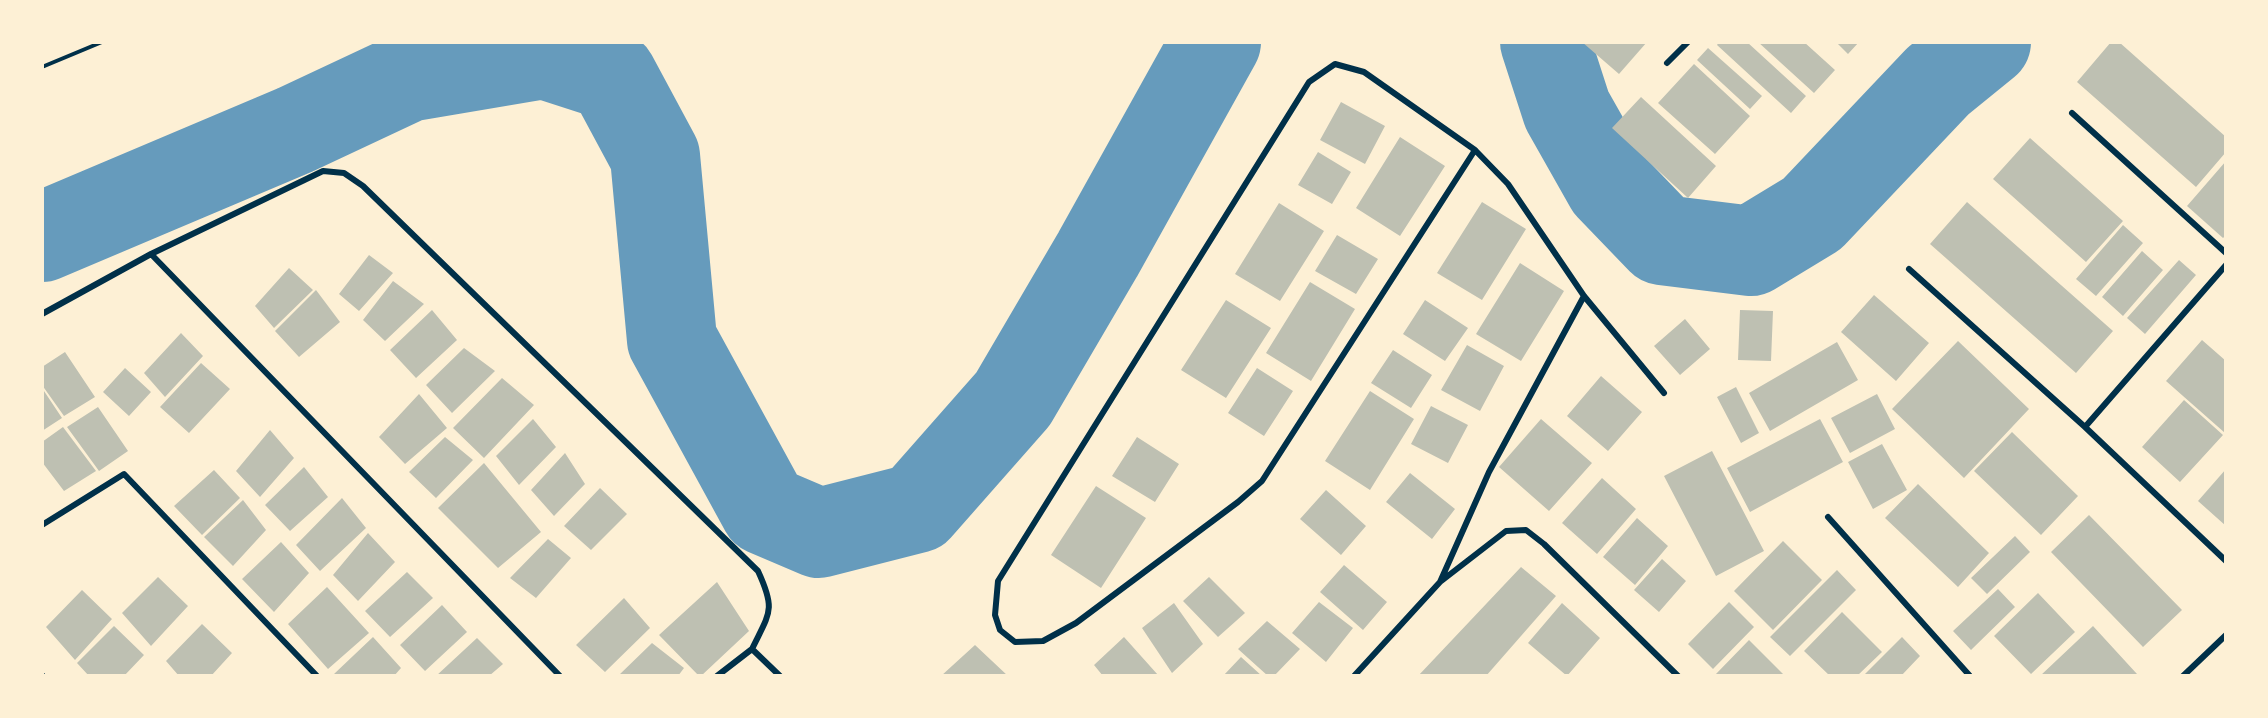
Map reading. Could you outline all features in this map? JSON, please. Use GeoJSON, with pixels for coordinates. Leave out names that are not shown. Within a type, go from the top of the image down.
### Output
{"type":"FeatureCollection","features":[{"type":"Feature","properties":{"kind":"street"},"geometry":{"type":"LineString","coordinates":[[1667,63],[1688,42]]}},
{"type":"Feature","properties":{"kind":"street"},"geometry":{"type":"LineString","coordinates":[[1475,150],[1262,481],[1238,502],[1076,623],[1043,641],[1015,642],[1000,630],[995,615],[998,581],[1309,82],[1335,64],[1364,72],[1475,150],[1508,184],[1584,296],[1664,393]]}},
{"type":"Feature","properties":{"kind":"street"},"geometry":{"type":"LineString","coordinates":[[2072,113],[2226,253]]}},
{"type":"Feature","properties":{"kind":"street"},"geometry":{"type":"LineString","coordinates":[[42,314],[152,254],[323,171],[344,172],[363,186],[758,571],[766,590],[770,612],[752,649],[717,676]]}},
{"type":"Feature","properties":{"kind":"street"},"geometry":{"type":"LineString","coordinates":[[152,254],[560,676]]}},
{"type":"Feature","properties":{"kind":"street"},"geometry":{"type":"LineString","coordinates":[[2085,427],[2226,265]]}},
{"type":"Feature","properties":{"kind":"street"},"geometry":{"type":"LineString","coordinates":[[1910,268],[2085,427],[2226,561]]}},
{"type":"Feature","properties":{"kind":"street"},"geometry":{"type":"LineString","coordinates":[[1440,582],[1489,472],[1584,296]]}},
{"type":"Feature","properties":{"kind":"street"},"geometry":{"type":"LineString","coordinates":[[42,525],[124,474],[317,676]]}},
{"type":"Feature","properties":{"kind":"street"},"geometry":{"type":"LineString","coordinates":[[1828,517],[1970,676]]}},
{"type":"Feature","properties":{"kind":"street"},"geometry":{"type":"LineString","coordinates":[[1354,676],[1440,582],[1506,531],[1526,530],[1545,544],[1678,676]]}},
{"type":"Feature","properties":{"kind":"street"},"geometry":{"type":"LineString","coordinates":[[2183,676],[2226,635]]}},
{"type":"Feature","properties":{"kind":"street"},"geometry":{"type":"LineString","coordinates":[[752,649],[780,676]]}},
{"type":"Feature","properties":{"kind":"path"},"geometry":{"type":"LineString","coordinates":[[42,66],[102,42]]}},
{"type":"Feature","properties":{"kind":"building"},"geometry":{"type":"Polygon","coordinates":[[[1582,42],[1647,42],[1619,74],[1582,42]]]}},
{"type":"Feature","properties":{"kind":"building"},"geometry":{"type":"Polygon","coordinates":[[[1719,42],[1747,42],[1806,96],[1791,113],[1717,45],[1719,42]]]}},
{"type":"Feature","properties":{"kind":"building"},"geometry":{"type":"Polygon","coordinates":[[[1758,42],[1804,42],[1835,70],[1814,93],[1758,42]]]}},
{"type":"Feature","properties":{"kind":"building"},"geometry":{"type":"Polygon","coordinates":[[[1836,42],[1859,42],[1848,54],[1836,42]]]}},
{"type":"Feature","properties":{"kind":"building"},"geometry":{"type":"Polygon","coordinates":[[[2111,42],[2119,42],[2226,137],[2226,152],[2196,187],[2077,82],[2111,42]]]}},
{"type":"Feature","properties":{"kind":"building"},"geometry":{"type":"Polygon","coordinates":[[[1708,48],[1762,96],[1750,109],[1697,60],[1708,48]]]}},
{"type":"Feature","properties":{"kind":"building"},"geometry":{"type":"Polygon","coordinates":[[[1694,64],[1750,116],[1715,154],[1658,103],[1694,64]]]}},
{"type":"Feature","properties":{"kind":"building"},"geometry":{"type":"Polygon","coordinates":[[[1641,97],[1716,166],[1688,198],[1612,128],[1641,97]]]}},
{"type":"Feature","properties":{"kind":"building"},"geometry":{"type":"Polygon","coordinates":[[[1341,102],[1385,126],[1365,164],[1320,140],[1341,102]]]}},
{"type":"Feature","properties":{"kind":"building"},"geometry":{"type":"Polygon","coordinates":[[[1400,137],[1445,166],[1400,236],[1356,208],[1400,137]]]}},
{"type":"Feature","properties":{"kind":"building"},"geometry":{"type":"Polygon","coordinates":[[[2030,138],[2123,221],[2086,262],[1993,179],[2030,138]]]}},
{"type":"Feature","properties":{"kind":"building"},"geometry":{"type":"Polygon","coordinates":[[[1318,152],[1351,172],[1332,204],[1298,185],[1318,152]]]}},
{"type":"Feature","properties":{"kind":"building"},"geometry":{"type":"Polygon","coordinates":[[[2226,161],[2226,235],[2223,238],[2187,206],[2226,161]]]}},
{"type":"Feature","properties":{"kind":"building"},"geometry":{"type":"Polygon","coordinates":[[[1482,202],[1526,229],[1482,300],[1437,273],[1482,202]]]}},
{"type":"Feature","properties":{"kind":"building"},"geometry":{"type":"Polygon","coordinates":[[[1967,202],[2113,331],[2076,373],[1930,244],[1967,202]]]}},
{"type":"Feature","properties":{"kind":"building"},"geometry":{"type":"Polygon","coordinates":[[[1279,203],[1324,231],[1280,301],[1235,274],[1279,203]]]}},
{"type":"Feature","properties":{"kind":"building"},"geometry":{"type":"Polygon","coordinates":[[[2123,225],[2143,243],[2096,296],[2076,279],[2123,225]]]}},
{"type":"Feature","properties":{"kind":"building"},"geometry":{"type":"Polygon","coordinates":[[[1337,235],[1378,259],[1356,294],[1315,271],[1337,235]]]}},
{"type":"Feature","properties":{"kind":"building"},"geometry":{"type":"Polygon","coordinates":[[[2142,251],[2163,270],[2123,316],[2102,297],[2142,251]]]}},
{"type":"Feature","properties":{"kind":"building"},"geometry":{"type":"Polygon","coordinates":[[[369,255],[393,273],[359,311],[339,294],[369,255]]]}},
{"type":"Feature","properties":{"kind":"building"},"geometry":{"type":"Polygon","coordinates":[[[2179,260],[2196,275],[2145,334],[2127,318],[2179,260]]]}},
{"type":"Feature","properties":{"kind":"building"},"geometry":{"type":"Polygon","coordinates":[[[1520,263],[1564,291],[1521,361],[1476,334],[1520,263]]]}},
{"type":"Feature","properties":{"kind":"building"},"geometry":{"type":"Polygon","coordinates":[[[289,268],[313,290],[274,328],[255,306],[289,268]]]}},
{"type":"Feature","properties":{"kind":"building"},"geometry":{"type":"Polygon","coordinates":[[[393,281],[424,304],[385,341],[363,320],[393,281]]]}},
{"type":"Feature","properties":{"kind":"building"},"geometry":{"type":"Polygon","coordinates":[[[1310,282],[1355,309],[1311,381],[1266,353],[1310,282]]]}},
{"type":"Feature","properties":{"kind":"building"},"geometry":{"type":"Polygon","coordinates":[[[316,290],[340,322],[299,357],[275,331],[316,290]]]}},
{"type":"Feature","properties":{"kind":"building"},"geometry":{"type":"Polygon","coordinates":[[[1874,295],[1929,343],[1896,381],[1841,332],[1874,295]]]}},
{"type":"Feature","properties":{"kind":"building"},"geometry":{"type":"Polygon","coordinates":[[[1226,300],[1271,328],[1226,398],[1181,370],[1226,300]]]}},
{"type":"Feature","properties":{"kind":"building"},"geometry":{"type":"Polygon","coordinates":[[[1425,300],[1468,328],[1445,361],[1403,334],[1425,300]]]}},
{"type":"Feature","properties":{"kind":"building"},"geometry":{"type":"Polygon","coordinates":[[[432,310],[457,340],[416,378],[390,350],[432,310]]]}},
{"type":"Feature","properties":{"kind":"building"},"geometry":{"type":"Polygon","coordinates":[[[1740,310],[1773,311],[1771,361],[1738,360],[1740,310]]]}},
{"type":"Feature","properties":{"kind":"building"},"geometry":{"type":"Polygon","coordinates":[[[1685,319],[1710,349],[1680,375],[1654,346],[1685,319]]]}},
{"type":"Feature","properties":{"kind":"building"},"geometry":{"type":"Polygon","coordinates":[[[181,333],[203,356],[165,397],[144,373],[181,333]]]}},
{"type":"Feature","properties":{"kind":"building"},"geometry":{"type":"Polygon","coordinates":[[[2202,340],[2226,361],[2225,433],[2166,381],[2202,340]]]}},
{"type":"Feature","properties":{"kind":"building"},"geometry":{"type":"Polygon","coordinates":[[[1958,341],[2029,409],[1964,478],[1892,409],[1958,341]]]}},
{"type":"Feature","properties":{"kind":"building"},"geometry":{"type":"Polygon","coordinates":[[[1837,342],[1858,380],[1770,431],[1749,393],[1837,342]]]}},
{"type":"Feature","properties":{"kind":"building"},"geometry":{"type":"Polygon","coordinates":[[[1467,345],[1504,366],[1480,411],[1441,390],[1467,345]]]}},
{"type":"Feature","properties":{"kind":"building"},"geometry":{"type":"Polygon","coordinates":[[[464,348],[495,371],[452,413],[426,385],[464,348]]]}},
{"type":"Feature","properties":{"kind":"building"},"geometry":{"type":"Polygon","coordinates":[[[1393,350],[1432,375],[1411,408],[1371,383],[1393,350]]]}},
{"type":"Feature","properties":{"kind":"building"},"geometry":{"type":"Polygon","coordinates":[[[65,352],[95,397],[64,416],[42,385],[42,367],[65,352]]]}},
{"type":"Feature","properties":{"kind":"building"},"geometry":{"type":"Polygon","coordinates":[[[201,363],[230,389],[189,433],[160,407],[201,363]]]}},
{"type":"Feature","properties":{"kind":"building"},"geometry":{"type":"Polygon","coordinates":[[[125,368],[151,392],[129,416],[103,392],[125,368]]]}},
{"type":"Feature","properties":{"kind":"building"},"geometry":{"type":"Polygon","coordinates":[[[1257,368],[1293,391],[1264,436],[1228,413],[1257,368]]]}},
{"type":"Feature","properties":{"kind":"building"},"geometry":{"type":"Polygon","coordinates":[[[1601,376],[1642,412],[1608,451],[1567,416],[1601,376]]]}},
{"type":"Feature","properties":{"kind":"building"},"geometry":{"type":"Polygon","coordinates":[[[502,378],[534,405],[484,458],[453,428],[502,378]]]}},
{"type":"Feature","properties":{"kind":"building"},"geometry":{"type":"Polygon","coordinates":[[[1736,387],[1759,433],[1741,443],[1717,397],[1736,387]]]}},
{"type":"Feature","properties":{"kind":"building"},"geometry":{"type":"Polygon","coordinates":[[[42,388],[62,418],[42,431],[42,388]]]}},
{"type":"Feature","properties":{"kind":"building"},"geometry":{"type":"Polygon","coordinates":[[[1370,391],[1414,419],[1370,490],[1325,461],[1370,391]]]}},
{"type":"Feature","properties":{"kind":"building"},"geometry":{"type":"Polygon","coordinates":[[[419,394],[447,428],[405,464],[379,437],[419,394]]]}},
{"type":"Feature","properties":{"kind":"building"},"geometry":{"type":"Polygon","coordinates":[[[1877,394],[1895,429],[1850,453],[1831,418],[1877,394]]]}},
{"type":"Feature","properties":{"kind":"building"},"geometry":{"type":"Polygon","coordinates":[[[2184,400],[2223,435],[2180,482],[2142,447],[2184,400]]]}},
{"type":"Feature","properties":{"kind":"building"},"geometry":{"type":"Polygon","coordinates":[[[1431,406],[1468,425],[1448,463],[1411,444],[1431,406]]]}},
{"type":"Feature","properties":{"kind":"building"},"geometry":{"type":"Polygon","coordinates":[[[98,407],[128,451],[99,471],[67,427],[98,407]]]}},
{"type":"Feature","properties":{"kind":"building"},"geometry":{"type":"Polygon","coordinates":[[[533,419],[556,447],[519,485],[496,456],[533,419]]]}},
{"type":"Feature","properties":{"kind":"building"},"geometry":{"type":"Polygon","coordinates":[[[1541,419],[1592,463],[1549,511],[1499,467],[1541,419]]]}},
{"type":"Feature","properties":{"kind":"building"},"geometry":{"type":"Polygon","coordinates":[[[1820,419],[1843,462],[1750,512],[1727,468],[1820,419]]]}},
{"type":"Feature","properties":{"kind":"building"},"geometry":{"type":"Polygon","coordinates":[[[63,427],[96,471],[64,491],[42,462],[42,442],[63,427]]]}},
{"type":"Feature","properties":{"kind":"building"},"geometry":{"type":"Polygon","coordinates":[[[270,430],[294,458],[260,497],[236,471],[270,430]]]}},
{"type":"Feature","properties":{"kind":"building"},"geometry":{"type":"Polygon","coordinates":[[[2012,432],[2078,496],[2041,535],[1974,471],[2012,432]]]}},
{"type":"Feature","properties":{"kind":"building"},"geometry":{"type":"Polygon","coordinates":[[[445,437],[473,460],[436,498],[409,472],[445,437]]]}},
{"type":"Feature","properties":{"kind":"building"},"geometry":{"type":"Polygon","coordinates":[[[1137,437],[1179,464],[1155,502],[1112,476],[1137,437]]]}},
{"type":"Feature","properties":{"kind":"building"},"geometry":{"type":"Polygon","coordinates":[[[1882,444],[1907,490],[1873,509],[1848,462],[1882,444]]]}},
{"type":"Feature","properties":{"kind":"building"},"geometry":{"type":"Polygon","coordinates":[[[1712,451],[1764,551],[1716,576],[1664,476],[1712,451]]]}},
{"type":"Feature","properties":{"kind":"building"},"geometry":{"type":"Polygon","coordinates":[[[565,453],[585,484],[554,516],[531,490],[565,453]]]}},
{"type":"Feature","properties":{"kind":"building"},"geometry":{"type":"Polygon","coordinates":[[[484,463],[541,532],[498,568],[438,508],[484,463]]]}},
{"type":"Feature","properties":{"kind":"building"},"geometry":{"type":"Polygon","coordinates":[[[304,467],[328,497],[290,531],[265,505],[304,467]]]}},
{"type":"Feature","properties":{"kind":"building"},"geometry":{"type":"Polygon","coordinates":[[[2226,469],[2226,526],[2198,501],[2226,469]]]}},
{"type":"Feature","properties":{"kind":"building"},"geometry":{"type":"Polygon","coordinates":[[[214,470],[240,498],[202,535],[174,506],[214,470]]]}},
{"type":"Feature","properties":{"kind":"building"},"geometry":{"type":"Polygon","coordinates":[[[1410,473],[1455,509],[1432,539],[1386,502],[1410,473]]]}},
{"type":"Feature","properties":{"kind":"building"},"geometry":{"type":"Polygon","coordinates":[[[1602,478],[1636,509],[1597,554],[1562,523],[1602,478]]]}},
{"type":"Feature","properties":{"kind":"building"},"geometry":{"type":"Polygon","coordinates":[[[1918,484],[1989,553],[1958,587],[1885,518],[1918,484]]]}},
{"type":"Feature","properties":{"kind":"building"},"geometry":{"type":"Polygon","coordinates":[[[1096,486],[1146,518],[1101,588],[1051,555],[1096,486]]]}},
{"type":"Feature","properties":{"kind":"building"},"geometry":{"type":"Polygon","coordinates":[[[600,488],[627,514],[591,550],[564,526],[600,488]]]}},
{"type":"Feature","properties":{"kind":"building"},"geometry":{"type":"Polygon","coordinates":[[[1326,490],[1366,526],[1341,555],[1300,519],[1326,490]]]}},
{"type":"Feature","properties":{"kind":"building"},"geometry":{"type":"Polygon","coordinates":[[[342,498],[366,528],[320,571],[296,545],[342,498]]]}},
{"type":"Feature","properties":{"kind":"building"},"geometry":{"type":"Polygon","coordinates":[[[243,500],[266,530],[233,566],[204,537],[243,500]]]}},
{"type":"Feature","properties":{"kind":"building"},"geometry":{"type":"Polygon","coordinates":[[[2089,515],[2182,610],[2143,647],[2051,552],[2089,515]]]}},
{"type":"Feature","properties":{"kind":"building"},"geometry":{"type":"Polygon","coordinates":[[[1637,518],[1668,546],[1635,585],[1603,557],[1637,518]]]}},
{"type":"Feature","properties":{"kind":"building"},"geometry":{"type":"Polygon","coordinates":[[[368,533],[395,562],[358,601],[333,575],[368,533]]]}},
{"type":"Feature","properties":{"kind":"building"},"geometry":{"type":"Polygon","coordinates":[[[2015,536],[2030,552],[1987,594],[1971,578],[2015,536]]]}},
{"type":"Feature","properties":{"kind":"building"},"geometry":{"type":"Polygon","coordinates":[[[548,539],[571,558],[536,598],[510,578],[548,539]]]}},
{"type":"Feature","properties":{"kind":"building"},"geometry":{"type":"Polygon","coordinates":[[[1783,541],[1822,580],[1773,630],[1734,591],[1783,541]]]}},
{"type":"Feature","properties":{"kind":"building"},"geometry":{"type":"Polygon","coordinates":[[[281,542],[309,573],[274,612],[242,579],[281,542]]]}},
{"type":"Feature","properties":{"kind":"building"},"geometry":{"type":"Polygon","coordinates":[[[1662,559],[1686,581],[1659,612],[1634,590],[1662,559]]]}},
{"type":"Feature","properties":{"kind":"building"},"geometry":{"type":"Polygon","coordinates":[[[1344,565],[1387,602],[1363,630],[1320,592],[1344,565]]]}},
{"type":"Feature","properties":{"kind":"building"},"geometry":{"type":"Polygon","coordinates":[[[1521,567],[1556,596],[1486,676],[1418,676],[1521,567]]]}},
{"type":"Feature","properties":{"kind":"building"},"geometry":{"type":"Polygon","coordinates":[[[1837,570],[1856,590],[1790,656],[1770,637],[1837,570]]]}},
{"type":"Feature","properties":{"kind":"building"},"geometry":{"type":"Polygon","coordinates":[[[407,572],[433,598],[390,637],[365,611],[407,572]]]}},
{"type":"Feature","properties":{"kind":"building"},"geometry":{"type":"Polygon","coordinates":[[[158,577],[188,606],[151,646],[122,613],[158,577]]]}},
{"type":"Feature","properties":{"kind":"building"},"geometry":{"type":"Polygon","coordinates":[[[1209,577],[1245,613],[1218,637],[1183,601],[1209,577]]]}},
{"type":"Feature","properties":{"kind":"building"},"geometry":{"type":"Polygon","coordinates":[[[717,582],[749,631],[699,676],[659,635],[717,582]]]}},
{"type":"Feature","properties":{"kind":"building"},"geometry":{"type":"Polygon","coordinates":[[[327,587],[369,633],[328,669],[288,624],[327,587]]]}},
{"type":"Feature","properties":{"kind":"building"},"geometry":{"type":"Polygon","coordinates":[[[1998,589],[2015,607],[1971,650],[1953,631],[1998,589]]]}},
{"type":"Feature","properties":{"kind":"building"},"geometry":{"type":"Polygon","coordinates":[[[82,590],[112,619],[75,660],[46,627],[82,590]]]}},
{"type":"Feature","properties":{"kind":"building"},"geometry":{"type":"Polygon","coordinates":[[[2038,593],[2075,632],[2031,674],[1994,636],[2038,593]]]}},
{"type":"Feature","properties":{"kind":"building"},"geometry":{"type":"Polygon","coordinates":[[[624,598],[650,628],[605,672],[576,645],[624,598]]]}},
{"type":"Feature","properties":{"kind":"building"},"geometry":{"type":"Polygon","coordinates":[[[1319,602],[1353,628],[1326,662],[1292,633],[1319,602]]]}},
{"type":"Feature","properties":{"kind":"building"},"geometry":{"type":"Polygon","coordinates":[[[1729,602],[1754,627],[1713,669],[1688,644],[1729,602]]]}},
{"type":"Feature","properties":{"kind":"building"},"geometry":{"type":"Polygon","coordinates":[[[1174,603],[1203,644],[1172,673],[1142,628],[1174,603]]]}},
{"type":"Feature","properties":{"kind":"building"},"geometry":{"type":"Polygon","coordinates":[[[1562,603],[1600,638],[1567,676],[1528,643],[1562,603]]]}},
{"type":"Feature","properties":{"kind":"building"},"geometry":{"type":"Polygon","coordinates":[[[442,605],[467,632],[425,671],[400,645],[442,605]]]}},
{"type":"Feature","properties":{"kind":"building"},"geometry":{"type":"Polygon","coordinates":[[[1842,612],[1882,652],[1857,676],[1830,676],[1804,651],[1842,612]]]}},
{"type":"Feature","properties":{"kind":"building"},"geometry":{"type":"Polygon","coordinates":[[[1267,621],[1300,649],[1274,676],[1268,676],[1238,649],[1267,621]]]}},
{"type":"Feature","properties":{"kind":"building"},"geometry":{"type":"Polygon","coordinates":[[[202,624],[232,653],[211,676],[179,676],[166,661],[202,624]]]}},
{"type":"Feature","properties":{"kind":"building"},"geometry":{"type":"Polygon","coordinates":[[[114,626],[144,655],[124,676],[89,676],[77,663],[114,626]]]}},
{"type":"Feature","properties":{"kind":"building"},"geometry":{"type":"Polygon","coordinates":[[[2093,626],[2137,674],[2136,676],[2040,676],[2093,626]]]}},
{"type":"Feature","properties":{"kind":"building"},"geometry":{"type":"Polygon","coordinates":[[[373,637],[401,668],[394,676],[334,674],[373,637]]]}},
{"type":"Feature","properties":{"kind":"building"},"geometry":{"type":"Polygon","coordinates":[[[1124,637],[1157,676],[1103,676],[1094,665],[1124,637]]]}},
{"type":"Feature","properties":{"kind":"building"},"geometry":{"type":"Polygon","coordinates":[[[1902,637],[1920,656],[1901,676],[1863,676],[1902,637]]]}},
{"type":"Feature","properties":{"kind":"building"},"geometry":{"type":"Polygon","coordinates":[[[477,638],[503,664],[489,676],[436,676],[477,638]]]}},
{"type":"Feature","properties":{"kind":"building"},"geometry":{"type":"Polygon","coordinates":[[[1749,640],[1785,676],[1715,675],[1749,640]]]}},
{"type":"Feature","properties":{"kind":"building"},"geometry":{"type":"Polygon","coordinates":[[[652,643],[684,668],[678,676],[618,676],[652,643]]]}},
{"type":"Feature","properties":{"kind":"building"},"geometry":{"type":"Polygon","coordinates":[[[975,645],[1008,676],[941,676],[975,645]]]}},
{"type":"Feature","properties":{"kind":"building"},"geometry":{"type":"Polygon","coordinates":[[[1241,657],[1262,676],[1223,676],[1241,657]]]}},
{"type":"Feature","properties":{"kind":"waterway"},"geometry":{"type":"LineString","coordinates":[[42,237],[295,130],[408,77],[544,54],[612,76],[655,156],[672,340],[765,510],[819,533],[917,508],[1013,399],[1098,254],[1216,42]]}},
{"type":"Feature","properties":{"kind":"waterway"},"geometry":{"type":"LineString","coordinates":[[1545,42],[1567,110],[1610,186],[1662,240],[1751,251],[1812,214],[1938,81],[1986,42]]}}]}
